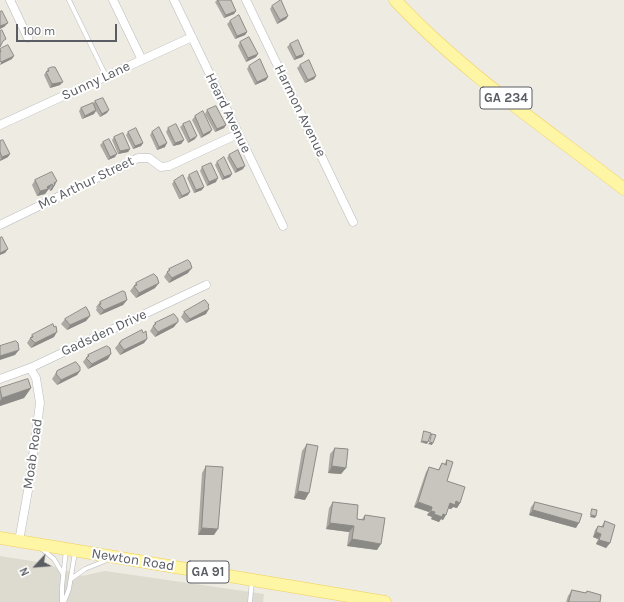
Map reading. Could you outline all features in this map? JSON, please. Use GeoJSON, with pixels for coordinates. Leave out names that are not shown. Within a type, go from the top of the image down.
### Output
{"type":"FeatureCollection","features":[{"type":"Feature","properties":{"kind":"main road","name":"GA 234"},"geometry":{"type":"LineString","coordinates":[[394,0],[436,41],[475,75],[624,189]]}},
{"type":"Feature","properties":{"kind":"main road","name":"Newton Road"},"geometry":{"type":"LineString","coordinates":[[0,538],[385,602]]}},
{"type":"Feature","properties":{"kind":"street"},"geometry":{"type":"LineString","coordinates":[[10,0],[28,38]]}},
{"type":"Feature","properties":{"kind":"street"},"geometry":{"type":"LineString","coordinates":[[113,0],[142,60]]}},
{"type":"Feature","properties":{"kind":"street","name":"Heard Avenue"},"geometry":{"type":"LineString","coordinates":[[174,0],[283,226]]}},
{"type":"Feature","properties":{"kind":"street","name":"Harmon Avenue"},"geometry":{"type":"LineString","coordinates":[[246,0],[353,222]]}},
{"type":"Feature","properties":{"kind":"street","name":"Sunny Lane"},"geometry":{"type":"LineString","coordinates":[[0,125],[192,37]]}},
{"type":"Feature","properties":{"kind":"street","name":"Mc Arthur Street"},"geometry":{"type":"LineString","coordinates":[[0,225],[138,158],[149,158],[161,166],[169,166],[238,134]]}},
{"type":"Feature","properties":{"kind":"street","name":"Gadsden Drive"},"geometry":{"type":"LineString","coordinates":[[0,379],[30,368],[206,285]]}},
{"type":"Feature","properties":{"kind":"street","name":"Moab Road"},"geometry":{"type":"LineString","coordinates":[[19,541],[30,477],[40,403],[36,378],[30,368]]}},
{"type":"Feature","properties":{"kind":"lane"},"geometry":{"type":"LineString","coordinates":[[69,0],[106,76]]}},
{"type":"Feature","properties":{"kind":"lane"},"geometry":{"type":"LineString","coordinates":[[31,543],[49,555],[63,574]]}},
{"type":"Feature","properties":{"kind":"lane"},"geometry":{"type":"LineString","coordinates":[[63,602],[63,574],[71,550]]}},
{"type":"Feature","properties":{"kind":"lane"},"geometry":{"type":"LineString","coordinates":[[63,602],[70,579],[71,550]]}},
{"type":"Feature","properties":{"kind":"lane"},"geometry":{"type":"LineString","coordinates":[[70,579],[94,564],[114,557]]}},
{"type":"Feature","properties":{"kind":"lane"},"geometry":{"type":"LineString","coordinates":[[250,602],[252,579]]}},
{"type":"Feature","properties":{"kind":"shaded area"},"geometry":{"type":"Polygon","coordinates":[[[0,556],[44,563],[82,576],[105,571],[264,594],[263,602],[0,602],[0,556]]]}},
{"type":"Feature","properties":{"kind":"building"},"geometry":{"type":"Polygon","coordinates":[[[218,0],[231,0],[236,11],[226,15],[218,0]]]}},
{"type":"Feature","properties":{"kind":"building"},"geometry":{"type":"Polygon","coordinates":[[[281,0],[288,16],[280,20],[272,6],[281,0]]]}},
{"type":"Feature","properties":{"kind":"building"},"geometry":{"type":"Polygon","coordinates":[[[2,11],[8,23],[0,26],[0,12],[2,11]]]}},
{"type":"Feature","properties":{"kind":"building"},"geometry":{"type":"Polygon","coordinates":[[[239,15],[247,32],[237,36],[230,21],[239,15]]]}},
{"type":"Feature","properties":{"kind":"building"},"geometry":{"type":"Polygon","coordinates":[[[2,30],[6,39],[0,47],[0,31],[2,30]]]}},
{"type":"Feature","properties":{"kind":"building"},"geometry":{"type":"Polygon","coordinates":[[[249,37],[258,54],[248,58],[240,42],[249,37]]]}},
{"type":"Feature","properties":{"kind":"building"},"geometry":{"type":"Polygon","coordinates":[[[298,40],[304,54],[296,57],[290,44],[298,40]]]}},
{"type":"Feature","properties":{"kind":"building"},"geometry":{"type":"Polygon","coordinates":[[[8,45],[14,56],[1,62],[0,49],[8,45]]]}},
{"type":"Feature","properties":{"kind":"building"},"geometry":{"type":"Polygon","coordinates":[[[260,59],[268,77],[257,82],[249,66],[260,59]]]}},
{"type":"Feature","properties":{"kind":"building"},"geometry":{"type":"Polygon","coordinates":[[[309,60],[316,76],[308,80],[300,65],[309,60]]]}},
{"type":"Feature","properties":{"kind":"building"},"geometry":{"type":"Polygon","coordinates":[[[52,67],[55,67],[63,82],[52,84],[46,72],[52,67]]]}},
{"type":"Feature","properties":{"kind":"building"},"geometry":{"type":"Polygon","coordinates":[[[103,98],[109,110],[102,114],[95,101],[103,98]]]}},
{"type":"Feature","properties":{"kind":"building"},"geometry":{"type":"Polygon","coordinates":[[[93,103],[96,110],[85,116],[81,108],[93,103]]]}},
{"type":"Feature","properties":{"kind":"building"},"geometry":{"type":"Polygon","coordinates":[[[216,106],[226,125],[217,129],[207,110],[216,106]]]}},
{"type":"Feature","properties":{"kind":"building"},"geometry":{"type":"Polygon","coordinates":[[[203,111],[212,130],[203,135],[195,116],[203,111]]]}},
{"type":"Feature","properties":{"kind":"building"},"geometry":{"type":"Polygon","coordinates":[[[190,121],[197,136],[190,140],[183,124],[190,121]]]}},
{"type":"Feature","properties":{"kind":"building"},"geometry":{"type":"Polygon","coordinates":[[[176,124],[184,140],[175,143],[168,128],[176,124]]]}},
{"type":"Feature","properties":{"kind":"building"},"geometry":{"type":"Polygon","coordinates":[[[159,127],[167,143],[159,147],[152,132],[159,127]]]}},
{"type":"Feature","properties":{"kind":"building"},"geometry":{"type":"Polygon","coordinates":[[[136,128],[143,143],[135,146],[128,132],[136,128]]]}},
{"type":"Feature","properties":{"kind":"building"},"geometry":{"type":"Polygon","coordinates":[[[123,133],[130,149],[120,151],[114,137],[123,133]]]}},
{"type":"Feature","properties":{"kind":"building"},"geometry":{"type":"Polygon","coordinates":[[[109,139],[117,154],[110,157],[103,142],[109,139]]]}},
{"type":"Feature","properties":{"kind":"building"},"geometry":{"type":"Polygon","coordinates":[[[3,140],[10,154],[2,157],[0,152],[0,141],[3,140]]]}},
{"type":"Feature","properties":{"kind":"building"},"geometry":{"type":"Polygon","coordinates":[[[238,150],[245,166],[237,169],[229,155],[238,150]]]}},
{"type":"Feature","properties":{"kind":"building"},"geometry":{"type":"Polygon","coordinates":[[[224,157],[232,174],[224,177],[217,162],[224,157]]]}},
{"type":"Feature","properties":{"kind":"building"},"geometry":{"type":"Polygon","coordinates":[[[211,163],[218,178],[209,182],[202,167],[211,163]]]}},
{"type":"Feature","properties":{"kind":"building"},"geometry":{"type":"Polygon","coordinates":[[[197,171],[204,187],[196,190],[189,175],[197,171]]]}},
{"type":"Feature","properties":{"kind":"building"},"geometry":{"type":"Polygon","coordinates":[[[52,172],[57,181],[54,183],[55,185],[53,186],[52,184],[47,187],[48,189],[40,191],[35,180],[52,172]]]}},
{"type":"Feature","properties":{"kind":"building"},"geometry":{"type":"Polygon","coordinates":[[[183,175],[190,192],[182,196],[174,181],[183,175]]]}},
{"type":"Feature","properties":{"kind":"building"},"geometry":{"type":"Polygon","coordinates":[[[2,237],[8,249],[0,253],[0,238],[2,237]]]}},
{"type":"Feature","properties":{"kind":"building"},"geometry":{"type":"Polygon","coordinates":[[[188,260],[192,268],[172,278],[167,272],[170,270],[169,269],[188,260]]]}},
{"type":"Feature","properties":{"kind":"building"},"geometry":{"type":"Polygon","coordinates":[[[154,274],[159,283],[139,293],[134,286],[137,285],[136,283],[154,274]]]}},
{"type":"Feature","properties":{"kind":"building"},"geometry":{"type":"Polygon","coordinates":[[[123,291],[125,292],[127,300],[104,310],[99,305],[101,304],[100,302],[123,291]]]}},
{"type":"Feature","properties":{"kind":"building"},"geometry":{"type":"Polygon","coordinates":[[[205,300],[209,305],[209,309],[190,319],[184,312],[205,300]]]}},
{"type":"Feature","properties":{"kind":"building"},"geometry":{"type":"Polygon","coordinates":[[[86,307],[90,316],[70,325],[65,319],[86,307]]]}},
{"type":"Feature","properties":{"kind":"building"},"geometry":{"type":"Polygon","coordinates":[[[174,314],[178,319],[178,322],[158,332],[153,326],[156,324],[155,323],[174,314]]]}},
{"type":"Feature","properties":{"kind":"building"},"geometry":{"type":"Polygon","coordinates":[[[53,324],[54,327],[56,326],[57,332],[35,343],[30,338],[33,337],[32,335],[53,324]]]}},
{"type":"Feature","properties":{"kind":"building"},"geometry":{"type":"Polygon","coordinates":[[[142,330],[143,333],[146,331],[147,339],[124,350],[119,343],[142,330]]]}},
{"type":"Feature","properties":{"kind":"building"},"geometry":{"type":"Polygon","coordinates":[[[16,341],[18,343],[19,350],[0,356],[0,346],[16,341]]]}},
{"type":"Feature","properties":{"kind":"building"},"geometry":{"type":"Polygon","coordinates":[[[107,346],[110,348],[111,354],[92,364],[86,358],[89,356],[88,355],[107,346]]]}},
{"type":"Feature","properties":{"kind":"building"},"geometry":{"type":"Polygon","coordinates":[[[76,362],[80,367],[80,371],[61,380],[56,374],[57,371],[76,362]]]}},
{"type":"Feature","properties":{"kind":"building"},"geometry":{"type":"Polygon","coordinates":[[[28,379],[31,388],[2,398],[0,388],[28,379]]]}},
{"type":"Feature","properties":{"kind":"building"},"geometry":{"type":"Polygon","coordinates":[[[424,431],[431,433],[428,442],[422,441],[424,431]]]}},
{"type":"Feature","properties":{"kind":"building"},"geometry":{"type":"Polygon","coordinates":[[[432,434],[436,435],[433,443],[430,442],[432,434]]]}},
{"type":"Feature","properties":{"kind":"building"},"geometry":{"type":"Polygon","coordinates":[[[307,444],[318,446],[309,493],[298,491],[307,444]]]}},
{"type":"Feature","properties":{"kind":"building"},"geometry":{"type":"Polygon","coordinates":[[[335,448],[348,449],[346,468],[332,466],[335,448]]]}},
{"type":"Feature","properties":{"kind":"building"},"geometry":{"type":"Polygon","coordinates":[[[447,460],[453,462],[447,481],[465,487],[460,503],[456,501],[455,505],[450,503],[446,515],[443,514],[442,517],[431,511],[432,507],[418,502],[429,467],[439,470],[442,463],[446,465],[447,460]]]}},
{"type":"Feature","properties":{"kind":"building"},"geometry":{"type":"Polygon","coordinates":[[[206,466],[223,467],[218,529],[202,528],[206,466]]]}},
{"type":"Feature","properties":{"kind":"building"},"geometry":{"type":"Polygon","coordinates":[[[333,502],[358,505],[357,519],[364,520],[365,515],[385,518],[381,544],[352,539],[354,526],[330,523],[333,502]]]}},
{"type":"Feature","properties":{"kind":"building"},"geometry":{"type":"Polygon","coordinates":[[[535,502],[582,514],[579,523],[533,510],[535,502]]]}},
{"type":"Feature","properties":{"kind":"building"},"geometry":{"type":"Polygon","coordinates":[[[592,509],[597,510],[596,516],[591,515],[592,509]]]}},
{"type":"Feature","properties":{"kind":"building"},"geometry":{"type":"Polygon","coordinates":[[[605,521],[615,525],[610,543],[599,540],[601,534],[596,532],[598,526],[603,527],[605,521]]]}},
{"type":"Feature","properties":{"kind":"building"},"geometry":{"type":"Polygon","coordinates":[[[572,590],[586,593],[587,591],[601,595],[600,602],[569,602],[572,590]]]}}]}
